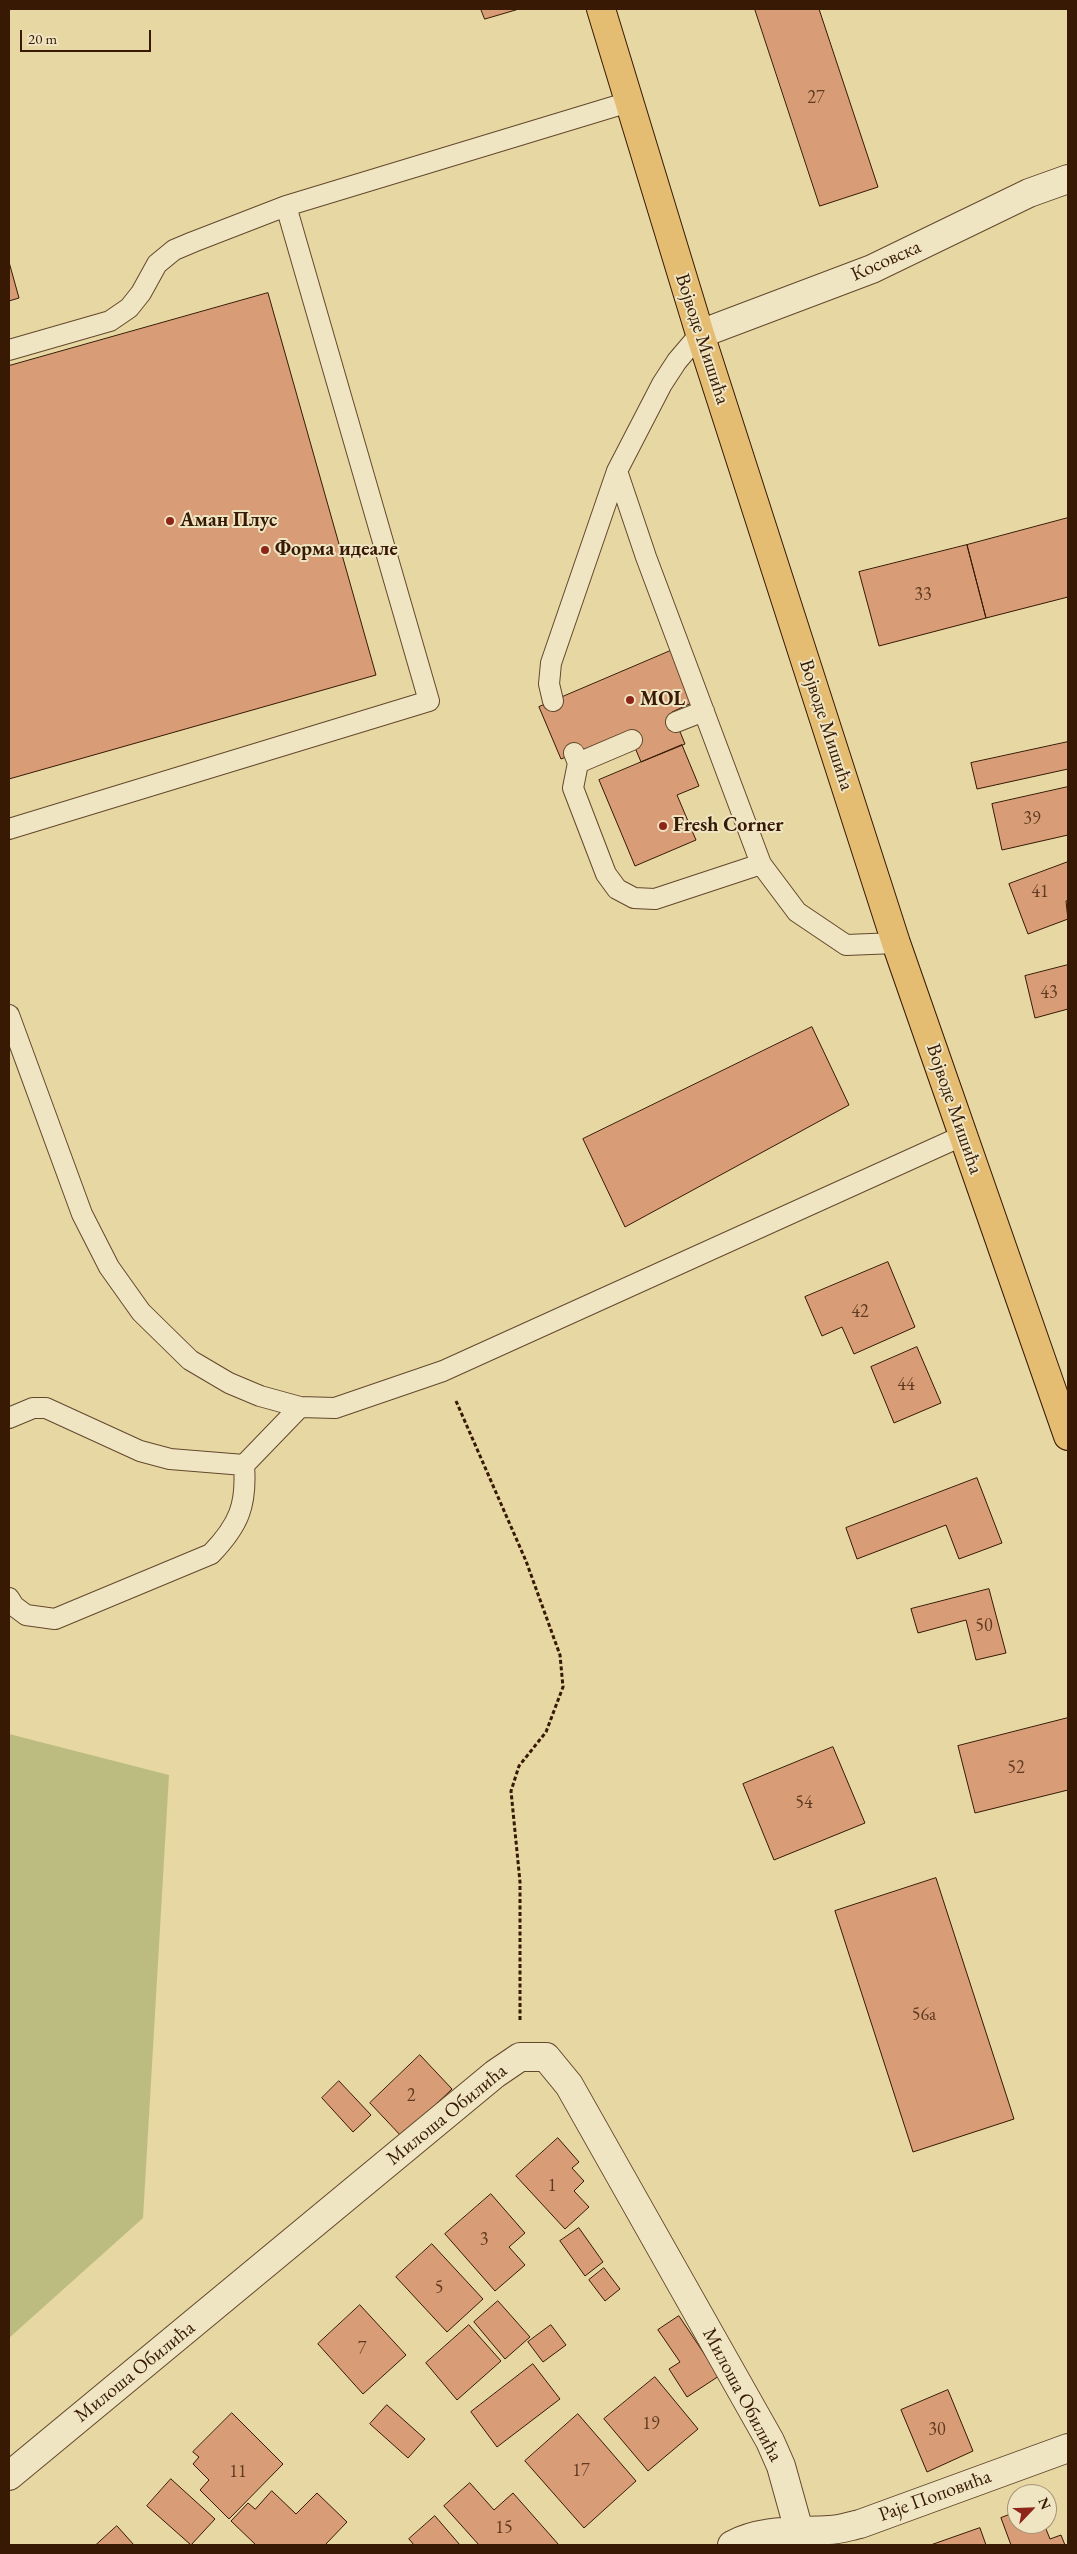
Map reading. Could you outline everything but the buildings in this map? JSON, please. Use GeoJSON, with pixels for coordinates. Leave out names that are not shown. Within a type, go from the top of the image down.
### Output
{"type":"FeatureCollection","features":[{"type":"Feature","properties":{"kind":"main road","name":"Војводе Мишића"},"geometry":{"type":"LineString","coordinates":[[601,9],[700,334],[896,944],[1068,1436]]}},
{"type":"Feature","properties":{"kind":"street","name":"Косовска"},"geometry":{"type":"LineString","coordinates":[[700,334],[872,269],[1029,193],[1068,179]]}},
{"type":"Feature","properties":{"kind":"street","name":"Милоша Обилића"},"geometry":{"type":"LineString","coordinates":[[9,2476],[495,2074],[520,2057],[546,2057],[569,2085],[770,2441],[781,2466],[800,2538]]}},
{"type":"Feature","properties":{"kind":"street","name":"Раје Поповића"},"geometry":{"type":"LineString","coordinates":[[732,2545],[767,2534],[800,2538],[860,2524],[1068,2448]]}},
{"type":"Feature","properties":{"kind":"lane"},"geometry":{"type":"LineString","coordinates":[[9,350],[110,321],[129,308],[141,293],[157,264],[174,250],[286,206],[628,102]]}},
{"type":"Feature","properties":{"kind":"lane"},"geometry":{"type":"LineString","coordinates":[[9,829],[429,700],[286,206]]}},
{"type":"Feature","properties":{"kind":"lane"},"geometry":{"type":"LineString","coordinates":[[553,701],[549,684],[552,663],[617,471],[662,384],[677,361],[700,334]]}},
{"type":"Feature","properties":{"kind":"lane"},"geometry":{"type":"LineString","coordinates":[[617,471],[646,557],[761,864],[797,912],[846,945],[896,944]]}},
{"type":"Feature","properties":{"kind":"lane"},"geometry":{"type":"LineString","coordinates":[[676,722],[704,711]]}},
{"type":"Feature","properties":{"kind":"lane"},"geometry":{"type":"LineString","coordinates":[[632,740],[576,758],[573,788],[606,874],[617,889],[634,898],[655,899],[761,864]]}},
{"type":"Feature","properties":{"kind":"lane"},"geometry":{"type":"LineString","coordinates":[[9,1015],[82,1214],[109,1266],[141,1312],[190,1360],[221,1378],[260,1396],[300,1407],[335,1408],[443,1371],[962,1136]]}},
{"type":"Feature","properties":{"kind":"lane"},"geometry":{"type":"LineString","coordinates":[[9,1598],[14,1606],[26,1615],[55,1619],[211,1554],[227,1537],[239,1516],[246,1491],[244,1465],[300,1407]]}},
{"type":"Feature","properties":{"kind":"lane"},"geometry":{"type":"LineString","coordinates":[[9,1418],[33,1408],[46,1408],[140,1450],[170,1459],[244,1465]]}},
{"type":"Feature","properties":{"kind":"path"},"geometry":{"type":"LineString","coordinates":[[443,1371],[526,1561],[560,1654],[563,1687],[546,1732],[519,1766],[511,1791],[520,1882],[520,2057]]}},
{"type":"Feature","properties":{"kind":"shaded area"},"geometry":{"type":"Polygon","coordinates":[[[9,1734],[169,1775],[143,2218],[9,2338],[9,1734]]]}},
{"type":"Feature","properties":{"kind":"place","name":"Аман Плус"},"geometry":{"type":"Point","coordinates":[170,521]}},
{"type":"Feature","properties":{"kind":"place","name":"Форма идеале"},"geometry":{"type":"Point","coordinates":[265,550]}},
{"type":"Feature","properties":{"kind":"place","name":"MOL"},"geometry":{"type":"Point","coordinates":[630,700]}},
{"type":"Feature","properties":{"kind":"place","name":"Fresh Corner"},"geometry":{"type":"Point","coordinates":[663,826]}}]}
